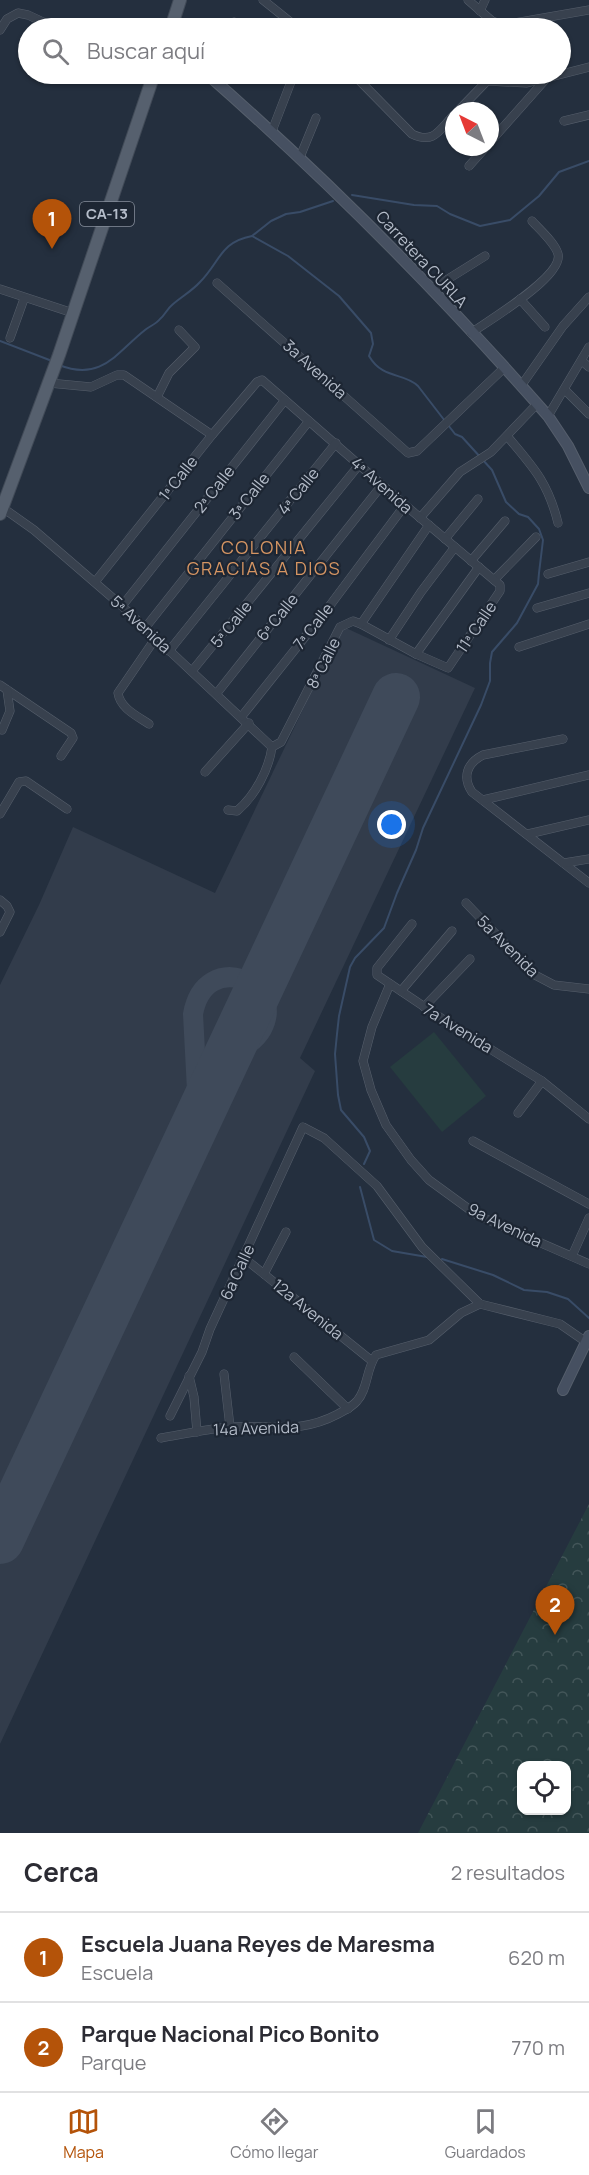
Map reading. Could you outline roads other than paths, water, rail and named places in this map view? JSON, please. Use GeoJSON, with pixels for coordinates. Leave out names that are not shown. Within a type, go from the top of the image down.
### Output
{"type":"FeatureCollection","features":[{"type":"Feature","properties":{"kind":"main road"},"geometry":{"type":"LineString","coordinates":[[174,18],[180,0]]}},
{"type":"Feature","properties":{"kind":"main road","name":"CA-13"},"geometry":{"type":"LineString","coordinates":[[1,511],[59,355],[149,84]]}},
{"type":"Feature","properties":{"kind":"main road","name":"Carretera CURLA"},"geometry":{"type":"LineString","coordinates":[[222,84],[402,257],[521,386],[548,416],[568,446],[589,488]]}},
{"type":"Feature","properties":{"kind":"main road"},"geometry":{"type":"LineString","coordinates":[[563,1390],[588,1339]]}},
{"type":"Feature","properties":{"kind":"street"},"geometry":{"type":"LineString","coordinates":[[263,0],[286,18]]}},
{"type":"Feature","properties":{"kind":"street"},"geometry":{"type":"LineString","coordinates":[[468,0],[488,18]]}},
{"type":"Feature","properties":{"kind":"street"},"geometry":{"type":"LineString","coordinates":[[480,11],[485,0]]}},
{"type":"Feature","properties":{"kind":"street"},"geometry":{"type":"LineString","coordinates":[[541,18],[589,9]]}},
{"type":"Feature","properties":{"kind":"street"},"geometry":{"type":"LineString","coordinates":[[0,30],[7,19],[18,13],[34,18]]}},
{"type":"Feature","properties":{"kind":"street"},"geometry":{"type":"LineString","coordinates":[[571,72],[589,67]]}},
{"type":"Feature","properties":{"kind":"street"},"geometry":{"type":"LineString","coordinates":[[272,131],[290,84]]}},
{"type":"Feature","properties":{"kind":"street"},"geometry":{"type":"LineString","coordinates":[[363,84],[412,134],[420,138],[434,137],[445,125]]}},
{"type":"Feature","properties":{"kind":"street"},"geometry":{"type":"LineString","coordinates":[[467,102],[484,84]]}},
{"type":"Feature","properties":{"kind":"street"},"geometry":{"type":"LineString","coordinates":[[499,132],[541,84]]}},
{"type":"Feature","properties":{"kind":"street"},"geometry":{"type":"LineString","coordinates":[[564,122],[589,115]]}},
{"type":"Feature","properties":{"kind":"street"},"geometry":{"type":"LineString","coordinates":[[300,157],[316,118]]}},
{"type":"Feature","properties":{"kind":"street"},"geometry":{"type":"LineString","coordinates":[[469,166],[478,156]]}},
{"type":"Feature","properties":{"kind":"street"},"geometry":{"type":"LineString","coordinates":[[471,333],[551,274],[559,261],[556,249],[532,221]]}},
{"type":"Feature","properties":{"kind":"street"},"geometry":{"type":"LineString","coordinates":[[432,290],[485,256]]}},
{"type":"Feature","properties":{"kind":"street","name":"3a Avenida"},"geometry":{"type":"LineString","coordinates":[[217,283],[408,453],[413,452],[450,421],[504,368]]}},
{"type":"Feature","properties":{"kind":"street"},"geometry":{"type":"LineString","coordinates":[[0,289],[73,313]]}},
{"type":"Feature","properties":{"kind":"street"},"geometry":{"type":"LineString","coordinates":[[521,386],[563,326],[589,297]]}},
{"type":"Feature","properties":{"kind":"street"},"geometry":{"type":"LineString","coordinates":[[10,338],[24,298]]}},
{"type":"Feature","properties":{"kind":"street"},"geometry":{"type":"LineString","coordinates":[[520,299],[544,327]]}},
{"type":"Feature","properties":{"kind":"street"},"geometry":{"type":"LineString","coordinates":[[157,397],[170,374],[195,346],[179,330]]}},
{"type":"Feature","properties":{"kind":"street"},"geometry":{"type":"LineString","coordinates":[[548,416],[589,347]]}},
{"type":"Feature","properties":{"kind":"street"},"geometry":{"type":"LineString","coordinates":[[582,361],[589,368]]}},
{"type":"Feature","properties":{"kind":"street"},"geometry":{"type":"LineString","coordinates":[[49,383],[91,387],[120,374],[212,435]]}},
{"type":"Feature","properties":{"kind":"street","name":"1ª Calle"},"geometry":{"type":"LineString","coordinates":[[95,582],[257,382],[262,380],[265,382]]}},
{"type":"Feature","properties":{"kind":"street","name":"4ª Avenida"},"geometry":{"type":"LineString","coordinates":[[265,382],[497,583]]}},
{"type":"Feature","properties":{"kind":"street"},"geometry":{"type":"LineString","coordinates":[[565,390],[589,414]]}},
{"type":"Feature","properties":{"kind":"street","name":"2ª Calle"},"geometry":{"type":"LineString","coordinates":[[122,606],[285,400]]}},
{"type":"Feature","properties":{"kind":"street"},"geometry":{"type":"LineString","coordinates":[[420,518],[460,472],[507,436],[537,404]]}},
{"type":"Feature","properties":{"kind":"street","name":"3ª Calle"},"geometry":{"type":"LineString","coordinates":[[145,628],[309,421]]}},
{"type":"Feature","properties":{"kind":"street"},"geometry":{"type":"LineString","coordinates":[[507,436],[547,487],[558,523]]}},
{"type":"Feature","properties":{"kind":"street","name":"4ª Calle"},"geometry":{"type":"LineString","coordinates":[[170,651],[336,443]]}},
{"type":"Feature","properties":{"kind":"street","name":"5ª Calle"},"geometry":{"type":"LineString","coordinates":[[192,671],[359,465]]}},
{"type":"Feature","properties":{"kind":"street","name":"6ª Calle"},"geometry":{"type":"LineString","coordinates":[[217,693],[382,485]]}},
{"type":"Feature","properties":{"kind":"street"},"geometry":{"type":"LineString","coordinates":[[445,539],[478,500]]}},
{"type":"Feature","properties":{"kind":"street","name":"7ª Calle"},"geometry":{"type":"LineString","coordinates":[[242,716],[328,608],[405,505]]}},
{"type":"Feature","properties":{"kind":"street","name":"5ª Avenida"},"geometry":{"type":"LineString","coordinates":[[1,511],[34,530],[95,582],[242,716],[272,747]]}},
{"type":"Feature","properties":{"kind":"street"},"geometry":{"type":"LineString","coordinates":[[471,561],[505,521]]}},
{"type":"Feature","properties":{"kind":"street"},"geometry":{"type":"LineString","coordinates":[[429,525],[361,624],[416,654],[479,567]]}},
{"type":"Feature","properties":{"kind":"street"},"geometry":{"type":"LineString","coordinates":[[497,583],[536,537]]}},
{"type":"Feature","properties":{"kind":"street"},"geometry":{"type":"LineString","coordinates":[[389,640],[455,547]]}},
{"type":"Feature","properties":{"kind":"street"},"geometry":{"type":"LineString","coordinates":[[548,574],[589,562]]}},
{"type":"Feature","properties":{"kind":"street","name":"11ª Calle"},"geometry":{"type":"LineString","coordinates":[[416,654],[449,668],[500,591],[497,583]]}},
{"type":"Feature","properties":{"kind":"street"},"geometry":{"type":"LineString","coordinates":[[537,608],[589,593]]}},
{"type":"Feature","properties":{"kind":"street","name":"8ª Calle"},"geometry":{"type":"LineString","coordinates":[[228,810],[237,811],[257,786],[271,755],[272,747],[281,742],[340,627],[353,621],[361,624]]}},
{"type":"Feature","properties":{"kind":"street"},"geometry":{"type":"LineString","coordinates":[[519,647],[589,624]]}},
{"type":"Feature","properties":{"kind":"street"},"geometry":{"type":"LineString","coordinates":[[149,724],[126,708],[119,700],[118,693],[155,639]]}},
{"type":"Feature","properties":{"kind":"street"},"geometry":{"type":"LineString","coordinates":[[2,730],[10,711],[4,688]]}},
{"type":"Feature","properties":{"kind":"street"},"geometry":{"type":"LineString","coordinates":[[4,688],[71,733],[73,738],[61,756]]}},
{"type":"Feature","properties":{"kind":"street"},"geometry":{"type":"LineString","coordinates":[[205,772],[249,723]]}},
{"type":"Feature","properties":{"kind":"street"},"geometry":{"type":"LineString","coordinates":[[563,739],[492,753],[474,759],[468,767],[466,780],[472,792],[589,883]]}},
{"type":"Feature","properties":{"kind":"street"},"geometry":{"type":"LineString","coordinates":[[483,800],[589,775]]}},
{"type":"Feature","properties":{"kind":"street"},"geometry":{"type":"LineString","coordinates":[[0,814],[19,782],[26,781],[67,808]]}},
{"type":"Feature","properties":{"kind":"street"},"geometry":{"type":"LineString","coordinates":[[528,834],[589,820]]}},
{"type":"Feature","properties":{"kind":"street"},"geometry":{"type":"LineString","coordinates":[[564,863],[589,859]]}},
{"type":"Feature","properties":{"kind":"street"},"geometry":{"type":"LineString","coordinates":[[0,900],[10,912],[0,932]]}},
{"type":"Feature","properties":{"kind":"street","name":"5a Avenida"},"geometry":{"type":"LineString","coordinates":[[466,903],[535,975],[554,985],[589,989]]}},
{"type":"Feature","properties":{"kind":"street"},"geometry":{"type":"LineString","coordinates":[[390,984],[377,975],[376,971],[412,924]]}},
{"type":"Feature","properties":{"kind":"street"},"geometry":{"type":"LineString","coordinates":[[401,991],[452,931]]}},
{"type":"Feature","properties":{"kind":"street"},"geometry":{"type":"LineString","coordinates":[[424,1007],[470,959]]}},
{"type":"Feature","properties":{"kind":"street","name":"7a Avenida"},"geometry":{"type":"LineString","coordinates":[[390,984],[542,1081],[589,1119]]}},
{"type":"Feature","properties":{"kind":"street","name":"9a Avenida"},"geometry":{"type":"LineString","coordinates":[[390,984],[372,1027],[364,1050],[363,1061],[371,1089],[386,1125],[411,1160],[429,1180],[477,1215],[589,1264]]}},
{"type":"Feature","properties":{"kind":"street"},"geometry":{"type":"LineString","coordinates":[[518,1113],[542,1081]]}},
{"type":"Feature","properties":{"kind":"street","name":"6a Calle"},"geometry":{"type":"LineString","coordinates":[[170,1416],[303,1127],[324,1138],[377,1186],[422,1247],[480,1304]]}},
{"type":"Feature","properties":{"kind":"street"},"geometry":{"type":"LineString","coordinates":[[473,1141],[589,1204]]}},
{"type":"Feature","properties":{"kind":"street"},"geometry":{"type":"LineString","coordinates":[[572,1256],[589,1218]]}},
{"type":"Feature","properties":{"kind":"street"},"geometry":{"type":"LineString","coordinates":[[264,1274],[286,1232]]}},
{"type":"Feature","properties":{"kind":"street","name":"12a Avenida"},"geometry":{"type":"LineString","coordinates":[[244,1258],[372,1361]]}},
{"type":"Feature","properties":{"kind":"street"},"geometry":{"type":"LineString","coordinates":[[294,1357],[348,1408],[361,1396],[376,1355],[429,1340],[461,1313],[480,1304],[560,1324],[588,1339]]}},
{"type":"Feature","properties":{"kind":"street"},"geometry":{"type":"LineString","coordinates":[[224,1374],[230,1427]]}},
{"type":"Feature","properties":{"kind":"street"},"geometry":{"type":"LineString","coordinates":[[189,1376],[194,1397],[197,1432]]}},
{"type":"Feature","properties":{"kind":"street","name":"14a Avenida"},"geometry":{"type":"LineString","coordinates":[[161,1438],[230,1427],[310,1426],[348,1408]]}},
{"type":"Feature","properties":{"kind":"waterway"},"geometry":{"type":"LineString","coordinates":[[352,195],[414,205],[437,206],[480,226],[510,220],[539,196],[559,172],[589,161]]}},
{"type":"Feature","properties":{"kind":"waterway"},"geometry":{"type":"LineString","coordinates":[[252,236],[271,221],[286,214],[300,212],[333,201]]}},
{"type":"Feature","properties":{"kind":"waterway"},"geometry":{"type":"LineString","coordinates":[[59,365],[87,370],[108,362],[157,322],[170,307],[197,285],[227,248],[241,239],[252,236],[288,256],[339,296],[371,333],[373,344],[369,356],[375,364],[418,386],[455,434],[462,437],[492,470],[506,502],[519,514],[528,517],[539,529],[543,540],[538,584],[517,623],[492,652],[490,681],[481,705],[423,828],[384,928],[355,958],[350,967],[339,1016],[335,1054],[341,1110],[364,1137],[370,1151],[364,1164]]}},
{"type":"Feature","properties":{"kind":"waterway"},"geometry":{"type":"LineString","coordinates":[[0,341],[52,361]]}},
{"type":"Feature","properties":{"kind":"waterway"},"geometry":{"type":"LineString","coordinates":[[360,1187],[374,1240],[392,1251],[427,1257]]}},
{"type":"Feature","properties":{"kind":"waterway"},"geometry":{"type":"LineString","coordinates":[[442,1259],[493,1275],[524,1290],[547,1292],[568,1299],[589,1318]]}},
{"type":"Feature","properties":{"kind":"place","name":"Escuela Juana Reyes de Maresma"},"geometry":{"type":"Point","coordinates":[52,249]}},
{"type":"Feature","properties":{"kind":"place","name":"Parque Nacional Pico Bonito"},"geometry":{"type":"Point","coordinates":[555,1635]}},
{"type":"Feature","properties":{"kind":"district","name":"COLONIA GRACIAS A DIOS"},"geometry":{"type":"Point","coordinates":[264,558]}}]}
